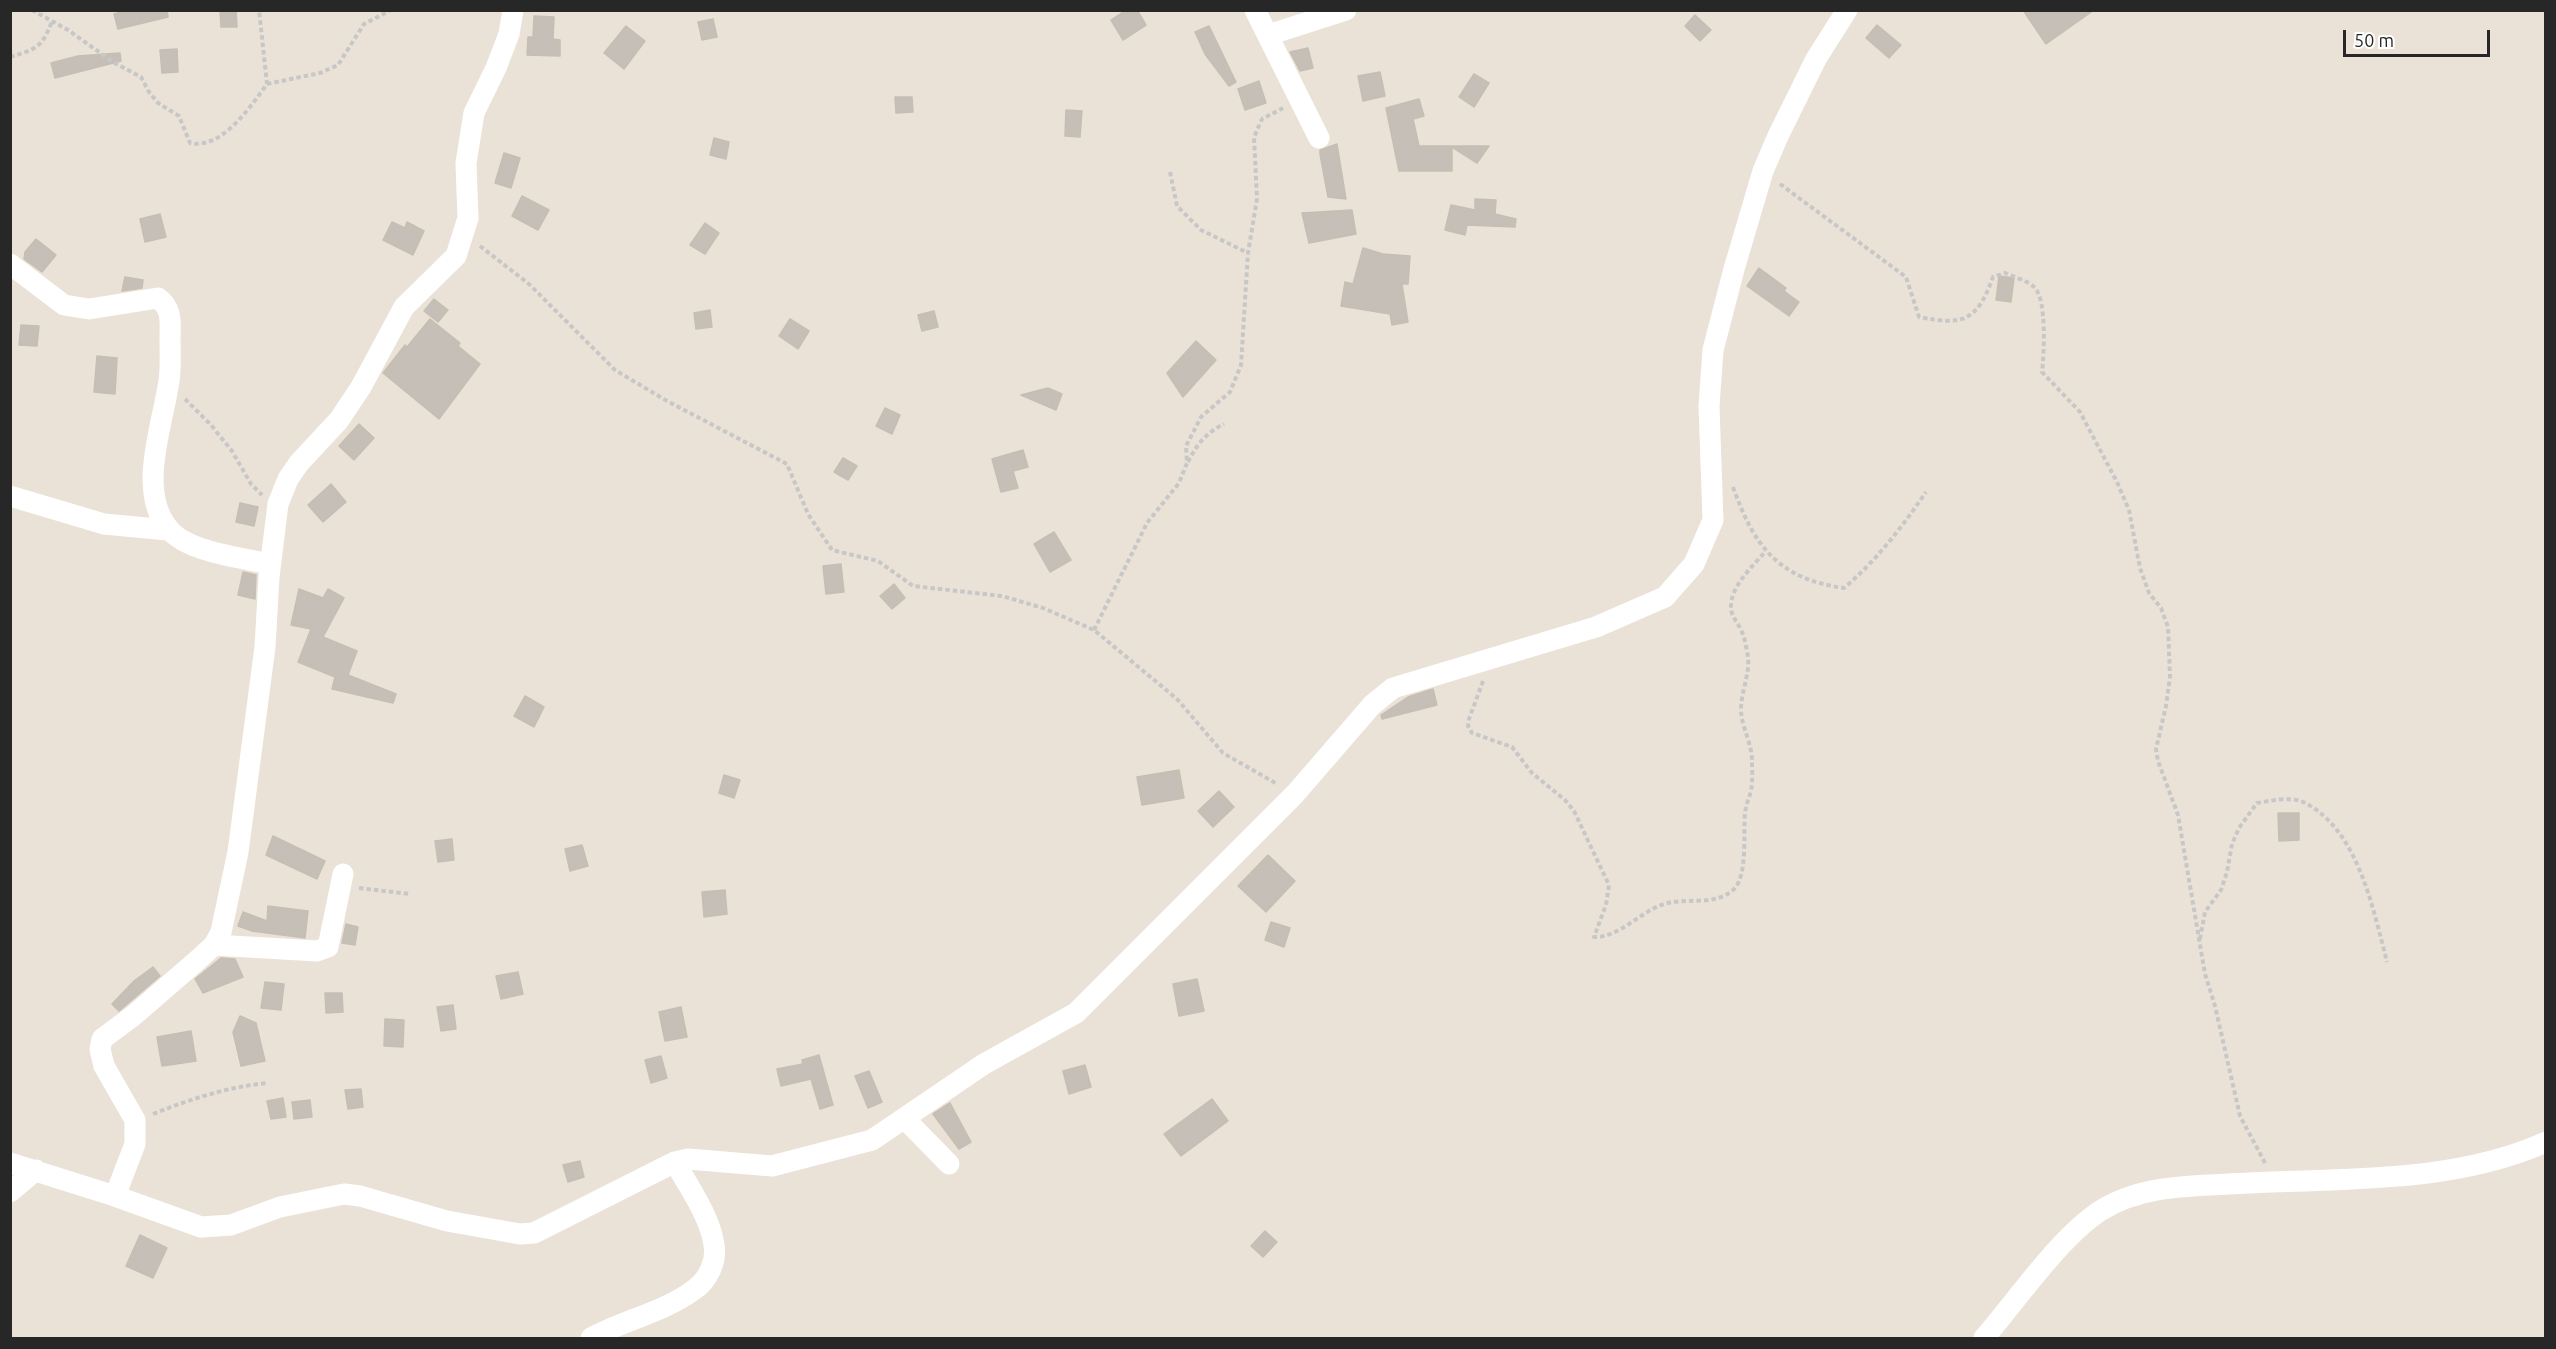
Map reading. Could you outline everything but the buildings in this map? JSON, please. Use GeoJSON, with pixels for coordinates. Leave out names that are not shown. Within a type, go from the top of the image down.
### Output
{"type":"FeatureCollection","features":[{"type":"Feature","properties":{"kind":"street"},"geometry":{"type":"LineString","coordinates":[[115,1196],[135,1144],[135,1120],[104,1066],[100,1049],[102,1039],[133,1016],[214,945],[221,932],[238,852],[265,647],[270,564],[278,504],[288,479],[299,463],[339,420],[361,387],[404,307],[456,256],[465,234],[468,218],[466,163],[474,113],[510,34],[513,10]]}},
{"type":"Feature","properties":{"kind":"street"},"geometry":{"type":"LineString","coordinates":[[1255,10],[1319,138]]}},
{"type":"Feature","properties":{"kind":"street"},"geometry":{"type":"LineString","coordinates":[[1268,35],[1346,10]]}},
{"type":"Feature","properties":{"kind":"street"},"geometry":{"type":"LineString","coordinates":[[11,1159],[36,1170],[201,1227],[231,1225],[280,1207],[345,1194],[360,1196],[447,1221],[520,1234],[534,1233],[675,1162],[688,1159],[772,1166],[872,1140],[984,1064],[1076,1013],[1295,794],[1372,705],[1393,688],[1596,627],[1665,597],[1694,564],[1713,520],[1709,406],[1713,350],[1734,268],[1763,171],[1778,136],[1816,59],[1847,10]]}},
{"type":"Feature","properties":{"kind":"street"},"geometry":{"type":"LineString","coordinates":[[10,264],[64,305],[89,309],[158,298],[166,304],[170,316],[168,387],[153,465],[153,490],[157,509],[168,530]]}},
{"type":"Feature","properties":{"kind":"street"},"geometry":{"type":"LineString","coordinates":[[10,496],[104,524],[168,530],[198,548],[270,564]]}},
{"type":"Feature","properties":{"kind":"street"},"geometry":{"type":"LineString","coordinates":[[214,945],[317,951],[328,947],[342,880]]}},
{"type":"Feature","properties":{"kind":"street"},"geometry":{"type":"LineString","coordinates":[[904,1118],[949,1164]]}},
{"type":"Feature","properties":{"kind":"street"},"geometry":{"type":"LineString","coordinates":[[1984,1338],[2073,1233],[2100,1211],[2133,1195],[2184,1186],[2382,1178],[2467,1167],[2521,1154],[2546,1142]]}},
{"type":"Feature","properties":{"kind":"street"},"geometry":{"type":"LineString","coordinates":[[591,1338],[697,1289],[712,1270],[715,1246],[705,1217],[675,1162]]}},
{"type":"Feature","properties":{"kind":"street"},"geometry":{"type":"LineString","coordinates":[[10,1192],[36,1170]]}},
{"type":"Feature","properties":{"kind":"path"},"geometry":{"type":"LineString","coordinates":[[32,10],[99,51],[112,62],[141,77],[158,103],[179,116],[190,143],[198,145],[222,136],[244,116],[267,84],[259,10]]}},
{"type":"Feature","properties":{"kind":"path"},"geometry":{"type":"LineString","coordinates":[[267,84],[320,73],[338,65],[364,24],[391,10]]}},
{"type":"Feature","properties":{"kind":"path"},"geometry":{"type":"LineString","coordinates":[[10,57],[28,53],[40,44],[52,21]]}},
{"type":"Feature","properties":{"kind":"path"},"geometry":{"type":"LineString","coordinates":[[1187,463],[1186,446],[1201,417],[1230,392],[1241,365],[1248,253],[1257,199],[1254,137],[1262,119],[1298,100]]}},
{"type":"Feature","properties":{"kind":"path"},"geometry":{"type":"LineString","coordinates":[[1763,171],[1906,277],[1919,317],[1943,322],[1964,320],[1975,314],[1984,300],[1993,277],[2005,273],[2034,286],[2041,302],[2044,330],[2042,372],[2080,412],[2117,483],[2129,510],[2140,568],[2149,593],[2161,608],[2168,627],[2170,676],[2156,748],[2158,761],[2178,815],[2205,974],[2215,1006],[2240,1116],[2277,1182]]}},
{"type":"Feature","properties":{"kind":"path"},"geometry":{"type":"LineString","coordinates":[[1170,172],[1177,206],[1201,230],[1248,253]]}},
{"type":"Feature","properties":{"kind":"path"},"geometry":{"type":"LineString","coordinates":[[465,234],[529,284],[615,370],[667,401],[788,464],[808,514],[832,550],[878,561],[913,586],[1002,596],[1043,608],[1094,630],[1177,699],[1223,753],[1295,794]]}},
{"type":"Feature","properties":{"kind":"path"},"geometry":{"type":"LineString","coordinates":[[168,387],[183,397],[193,410],[211,425],[239,460],[251,484],[263,496],[278,504]]}},
{"type":"Feature","properties":{"kind":"path"},"geometry":{"type":"LineString","coordinates":[[1094,630],[1147,523],[1172,494],[1196,445],[1213,429],[1224,424]]}},
{"type":"Feature","properties":{"kind":"path"},"geometry":{"type":"LineString","coordinates":[[1729,477],[1745,520],[1765,552],[1792,572],[1821,585],[1844,588],[1865,570],[1905,523],[1926,492]]}},
{"type":"Feature","properties":{"kind":"path"},"geometry":{"type":"LineString","coordinates":[[1489,661],[1484,680],[1476,694],[1468,726],[1472,733],[1512,747],[1532,773],[1565,800],[1574,812],[1609,885],[1606,904],[1594,937],[1613,932],[1652,908],[1674,901],[1696,902],[1720,897],[1734,889],[1739,880],[1745,812],[1752,774],[1749,736],[1741,711],[1748,675],[1746,642],[1732,614],[1731,604],[1735,590],[1765,552]]}},
{"type":"Feature","properties":{"kind":"path"},"geometry":{"type":"LineString","coordinates":[[2200,943],[2205,912],[2221,890],[2232,844],[2239,828],[2257,803],[2279,799],[2302,801],[2322,816],[2344,840],[2365,880],[2387,962]]}},
{"type":"Feature","properties":{"kind":"path"},"geometry":{"type":"LineString","coordinates":[[342,880],[410,894]]}},
{"type":"Feature","properties":{"kind":"path"},"geometry":{"type":"LineString","coordinates":[[135,1120],[201,1096],[239,1086],[267,1083]]}}]}
